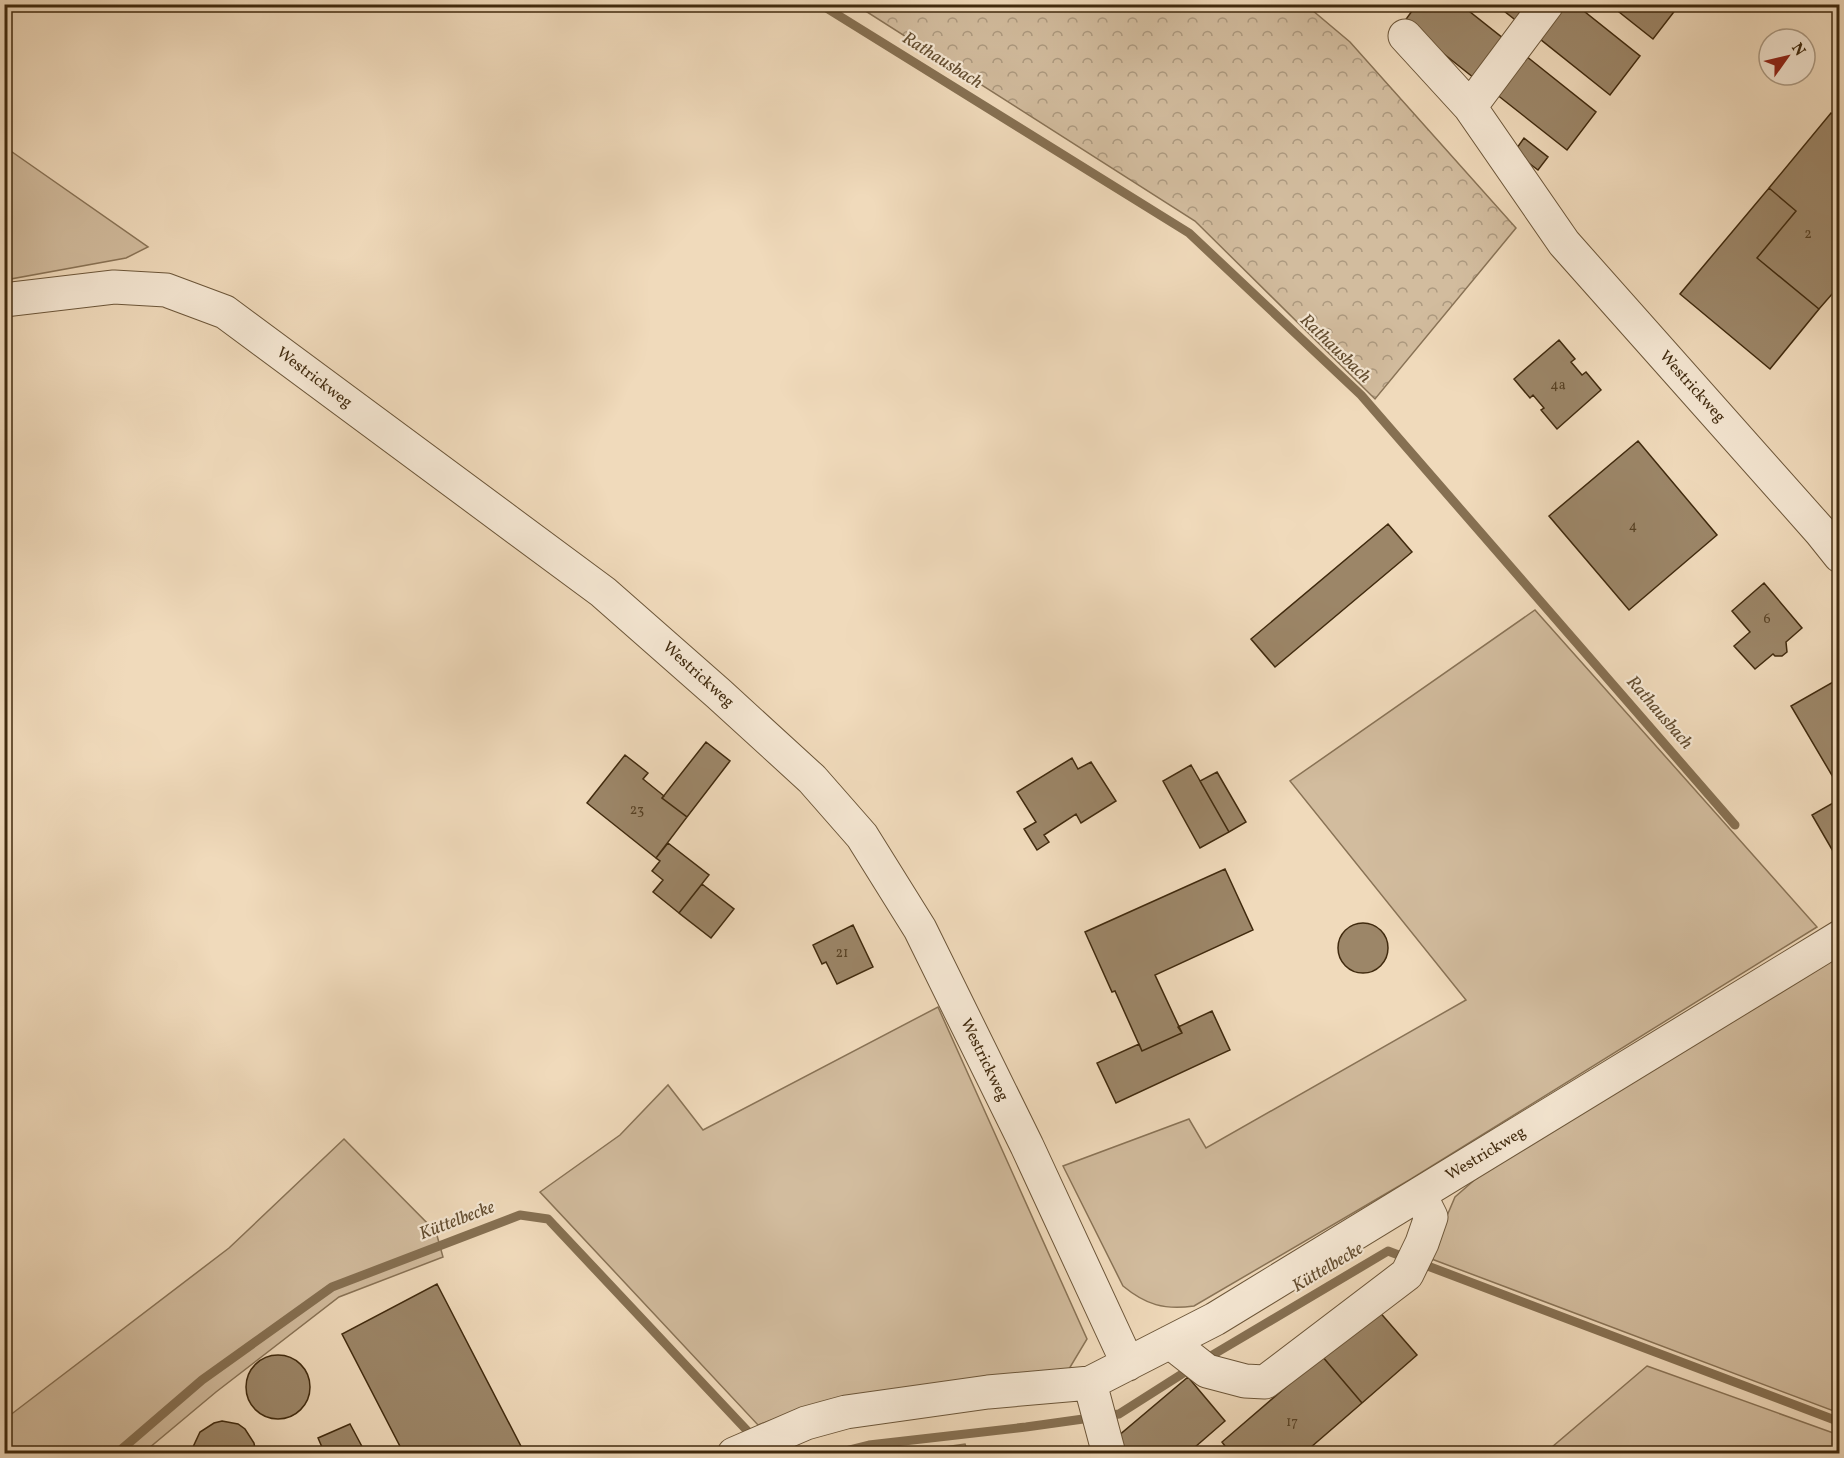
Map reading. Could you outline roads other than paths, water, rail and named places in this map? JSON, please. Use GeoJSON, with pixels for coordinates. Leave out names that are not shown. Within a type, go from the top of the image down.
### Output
{"type":"FeatureCollection","features":[{"type":"Feature","properties":{"kind":"street"},"geometry":{"type":"LineString","coordinates":[[1470,107],[1547,4]]}},
{"type":"Feature","properties":{"kind":"street","name":"Westrickweg"},"geometry":{"type":"LineString","coordinates":[[1405,36],[1470,107],[1564,243],[1833,534]]}},
{"type":"Feature","properties":{"kind":"street","name":"Westrickweg"},"geometry":{"type":"LineString","coordinates":[[4,300],[114,286],[166,290],[225,312],[603,592],[812,779],[862,836],[920,928],[1027,1146],[1128,1364]]}},
{"type":"Feature","properties":{"kind":"street","name":"Westrickweg"},"geometry":{"type":"LineString","coordinates":[[734,1454],[807,1422],[846,1412],[988,1392],[1090,1383],[1215,1320],[1839,938]]}},
{"type":"Feature","properties":{"kind":"street"},"geometry":{"type":"LineString","coordinates":[[1170,1342],[1207,1371],[1265,1382],[1407,1274],[1431,1217],[1420,1195]]}},
{"type":"Feature","properties":{"kind":"street"},"geometry":{"type":"LineString","coordinates":[[1090,1383],[1109,1454]]}},
{"type":"Feature","properties":{"kind":"waterway","name":"Rathausbach"},"geometry":{"type":"LineString","coordinates":[[820,4],[1189,233],[1361,395],[1735,825]]}},
{"type":"Feature","properties":{"kind":"waterway","name":"Küttelbecke"},"geometry":{"type":"LineString","coordinates":[[116,1454],[202,1380],[332,1287],[520,1215],[548,1219],[755,1439]]}},
{"type":"Feature","properties":{"kind":"waterway","name":"Küttelbecke"},"geometry":{"type":"LineString","coordinates":[[1204,1360],[1388,1251],[1840,1422]]}},
{"type":"Feature","properties":{"kind":"waterway","name":"Küttelbecke"},"geometry":{"type":"LineString","coordinates":[[833,1454],[869,1445],[1119,1414],[1193,1367]]}}]}
